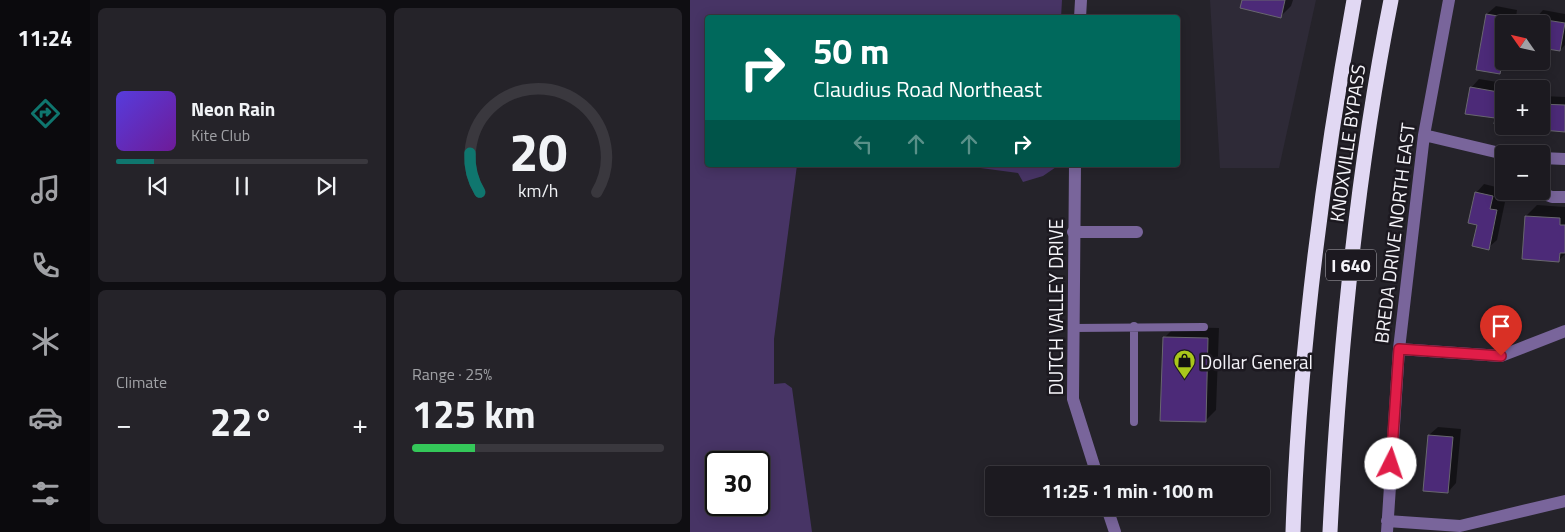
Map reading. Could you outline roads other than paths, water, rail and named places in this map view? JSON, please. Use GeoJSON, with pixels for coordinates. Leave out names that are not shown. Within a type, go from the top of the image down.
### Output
{"type":"FeatureCollection","features":[{"type":"Feature","properties":{"kind":"highway","name":"KNOXVILLE BYPASS"},"geometry":{"type":"LineString","coordinates":[[1293,532],[1300,400],[1312,284],[1339,83],[1354,0]]}},
{"type":"Feature","properties":{"kind":"highway","name":"KNOXVILLE BYPASS"},"geometry":{"type":"LineString","coordinates":[[1330,532],[1336,413],[1348,282],[1365,150],[1391,0]]}},
{"type":"Feature","properties":{"kind":"street"},"geometry":{"type":"LineString","coordinates":[[1080,15],[1081,0]]}},
{"type":"Feature","properties":{"kind":"street","name":"BREDA DRIVE NORTH EAST"},"geometry":{"type":"LineString","coordinates":[[1387,527],[1399,349],[1424,135],[1449,0]]}},
{"type":"Feature","properties":{"kind":"street"},"geometry":{"type":"LineString","coordinates":[[1424,135],[1495,152]]}},
{"type":"Feature","properties":{"kind":"street"},"geometry":{"type":"LineString","coordinates":[[1550,158],[1565,159]]}},
{"type":"Feature","properties":{"kind":"street","name":"DUTCH VALLEY DRIVE"},"geometry":{"type":"LineString","coordinates":[[1075,167],[1073,400],[1094,466]]}},
{"type":"Feature","properties":{"kind":"street"},"geometry":{"type":"LineString","coordinates":[[1550,196],[1565,197]]}},
{"type":"Feature","properties":{"kind":"street"},"geometry":{"type":"LineString","coordinates":[[1073,232],[1137,232]]}},
{"type":"Feature","properties":{"kind":"street"},"geometry":{"type":"LineString","coordinates":[[1399,349],[1501,356],[1565,331]]}},
{"type":"Feature","properties":{"kind":"street"},"geometry":{"type":"LineString","coordinates":[[1387,527],[1460,526],[1565,501]]}},
{"type":"Feature","properties":{"kind":"street"},"geometry":{"type":"LineString","coordinates":[[1110,516],[1115,532]]}},
{"type":"Feature","properties":{"kind":"lane"},"geometry":{"type":"LineString","coordinates":[[1073,328],[1134,326],[1204,327]]}},
{"type":"Feature","properties":{"kind":"lane"},"geometry":{"type":"LineString","coordinates":[[1134,326],[1134,422]]}},
{"type":"Feature","properties":{"kind":"place","name":"Dollar General"},"geometry":{"type":"Point","coordinates":[1184,380]}}]}
